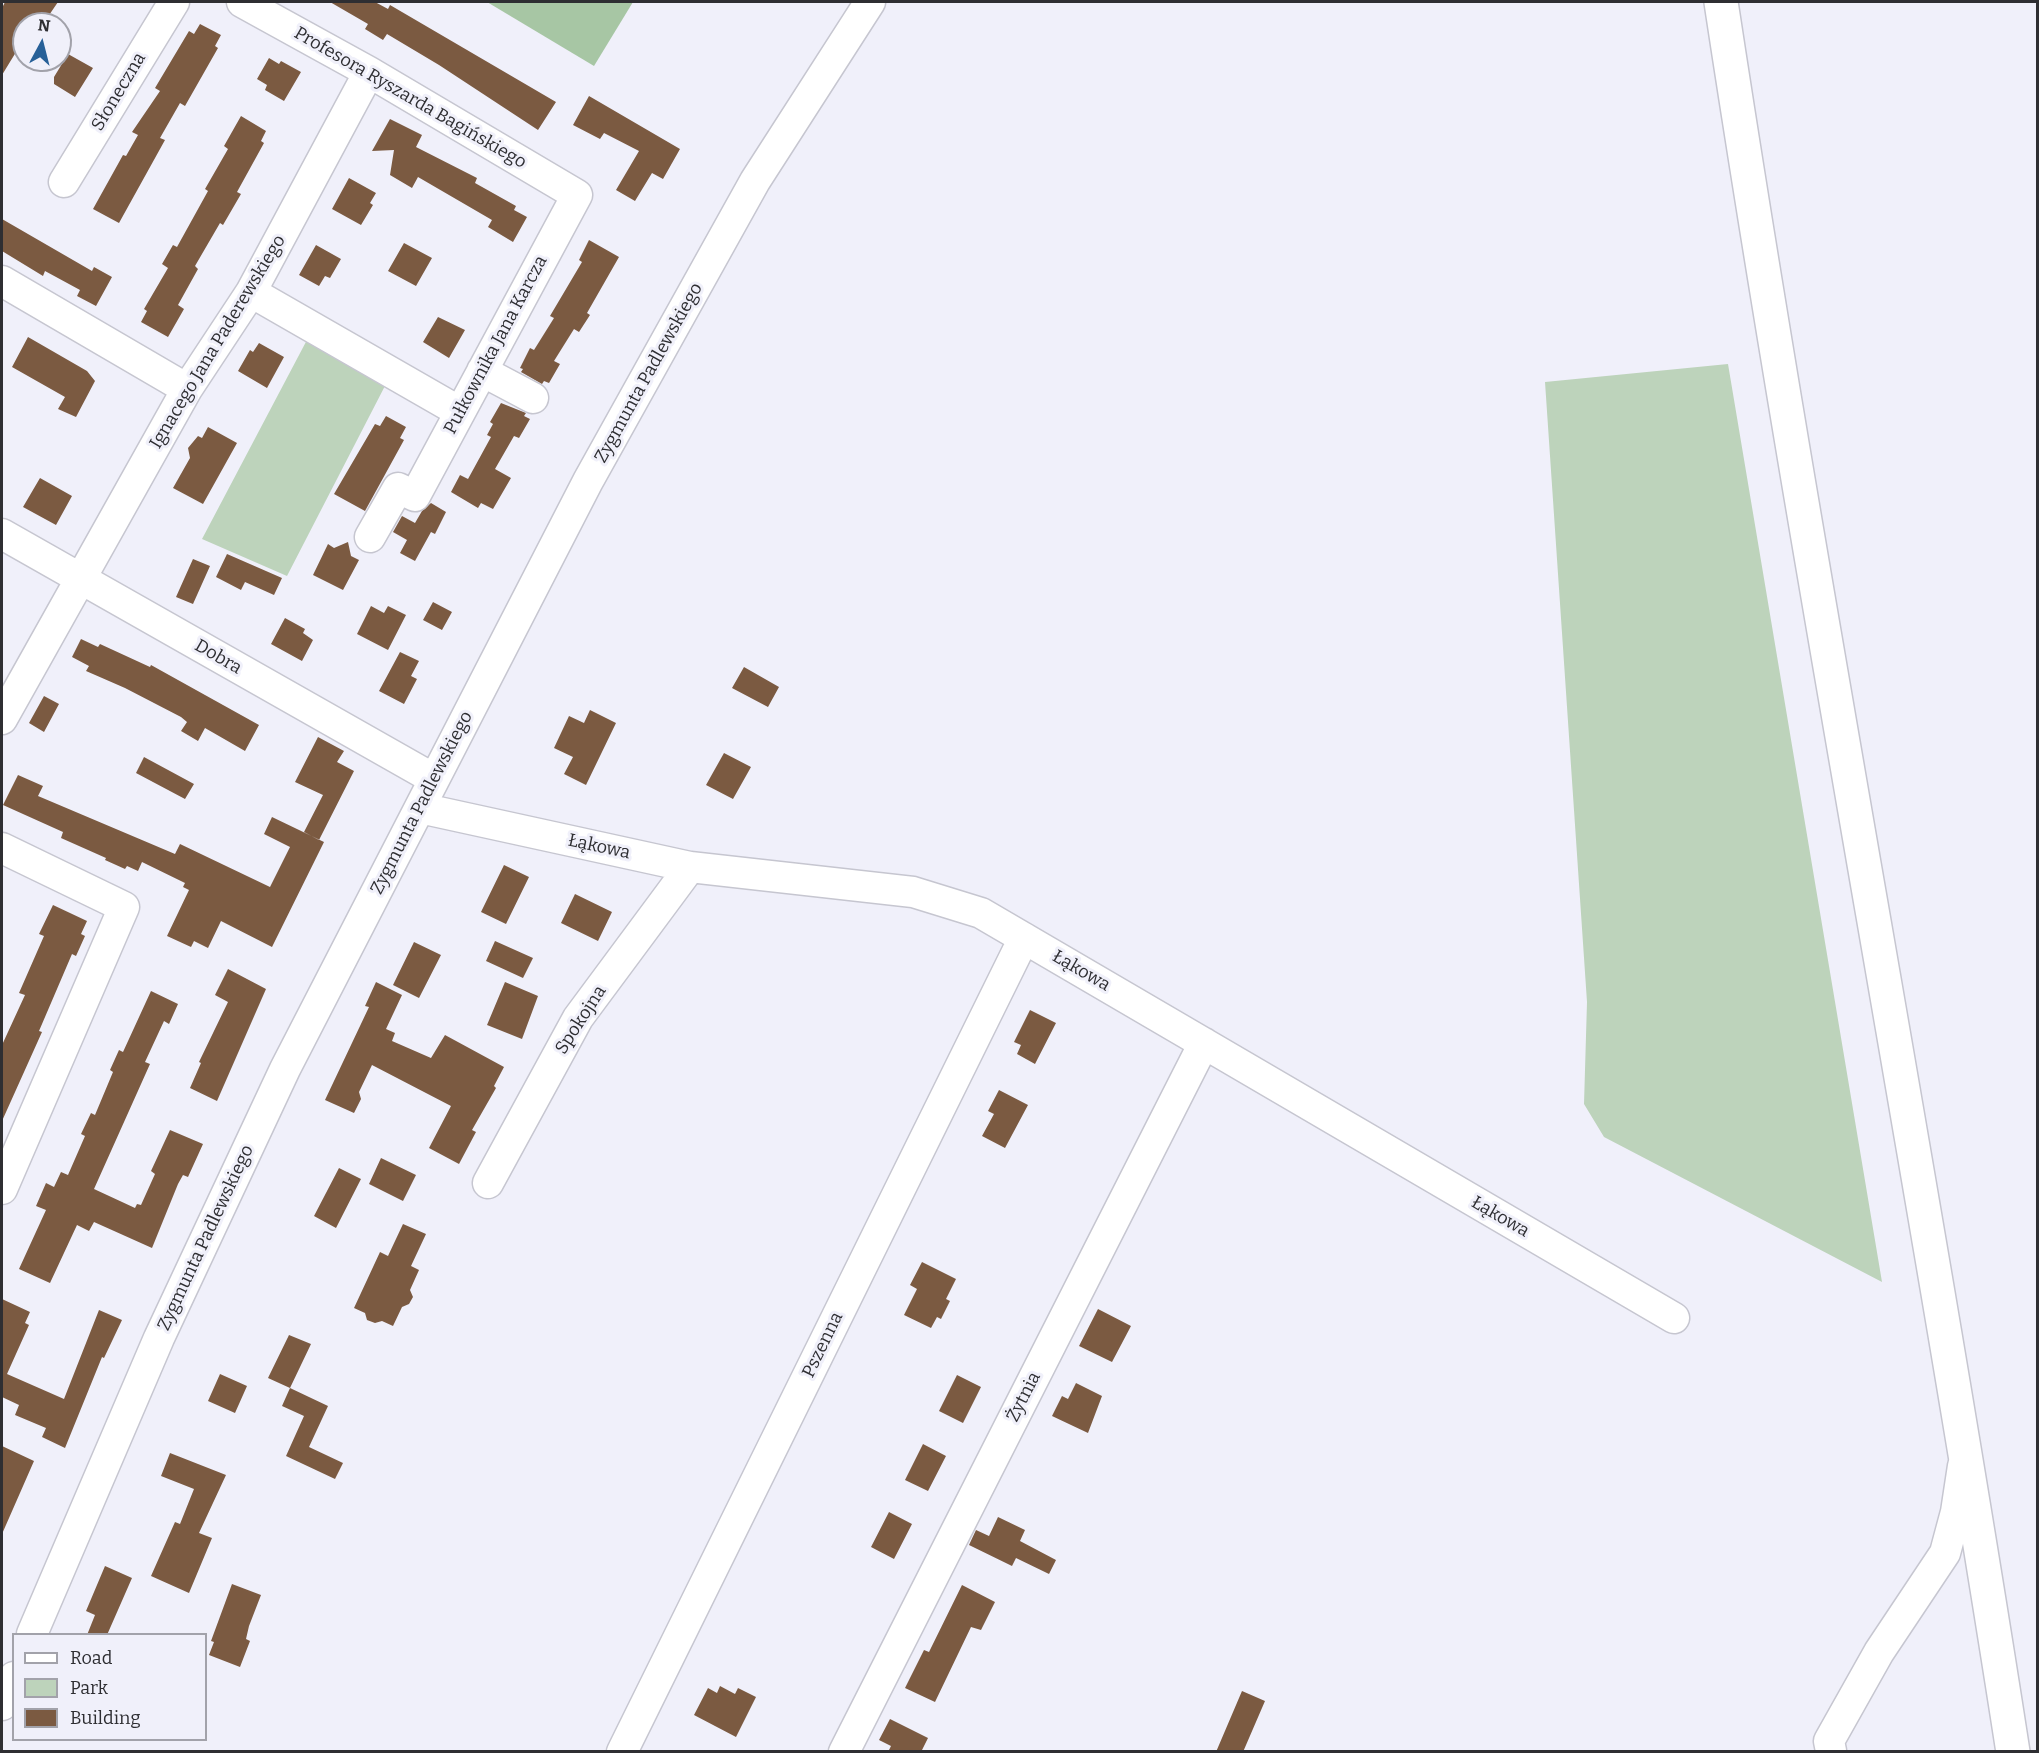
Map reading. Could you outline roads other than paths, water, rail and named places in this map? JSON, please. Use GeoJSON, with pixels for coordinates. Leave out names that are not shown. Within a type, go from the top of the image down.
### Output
{"type":"FeatureCollection","features":[{"type":"Feature","properties":{"kind":"main road"},"geometry":{"type":"LineString","coordinates":[[1721,2],[1825,638],[1965,1449],[2013,1752]]}},
{"type":"Feature","properties":{"kind":"street","name":"Słoneczna"},"geometry":{"type":"LineString","coordinates":[[64,182],[174,2]]}},
{"type":"Feature","properties":{"kind":"street","name":"Profesora Ryszarda Bagińskiego"},"geometry":{"type":"LineString","coordinates":[[242,2],[369,72],[577,195]]}},
{"type":"Feature","properties":{"kind":"street","name":"Zygmunta Padlewskiego"},"geometry":{"type":"LineString","coordinates":[[33,1633],[159,1338],[280,1080],[434,779],[588,481],[750,192],[870,2]]}},
{"type":"Feature","properties":{"kind":"street","name":"Ignacego Jana Paderewskiego"},"geometry":{"type":"LineString","coordinates":[[2,719],[187,389],[251,292],[369,72]]}},
{"type":"Feature","properties":{"kind":"street","name":"Pułkownika Jana Karcza"},"geometry":{"type":"LineString","coordinates":[[370,537],[398,488],[415,496],[577,195]]}},
{"type":"Feature","properties":{"kind":"street"},"geometry":{"type":"LineString","coordinates":[[2,281],[187,389]]}},
{"type":"Feature","properties":{"kind":"street"},"geometry":{"type":"LineString","coordinates":[[251,292],[460,412]]}},
{"type":"Feature","properties":{"kind":"street"},"geometry":{"type":"LineString","coordinates":[[482,371],[533,398]]}},
{"type":"Feature","properties":{"kind":"street","name":"Dobra"},"geometry":{"type":"LineString","coordinates":[[2,534],[434,779]]}},
{"type":"Feature","properties":{"kind":"street","name":"Łąkowa"},"geometry":{"type":"LineString","coordinates":[[420,808],[690,867],[913,892],[981,913],[1674,1318]]}},
{"type":"Feature","properties":{"kind":"street"},"geometry":{"type":"LineString","coordinates":[[2,848],[124,907],[2,1189]]}},
{"type":"Feature","properties":{"kind":"street","name":"Spokojna"},"geometry":{"type":"LineString","coordinates":[[489,1183],[578,1018],[690,867]]}},
{"type":"Feature","properties":{"kind":"street","name":"Pszenna"},"geometry":{"type":"LineString","coordinates":[[622,1752],[1024,938]]}},
{"type":"Feature","properties":{"kind":"street","name":"Żytnia"},"geometry":{"type":"LineString","coordinates":[[844,1752],[1204,1043]]}},
{"type":"Feature","properties":{"kind":"street"},"geometry":{"type":"LineString","coordinates":[[1831,1751],[1829,1741],[1880,1652],[1945,1553],[1956,1512],[1965,1449]]}},
{"type":"Feature","properties":{"kind":"street"},"geometry":{"type":"LineString","coordinates":[[2,1705],[12,1682]]}}]}
